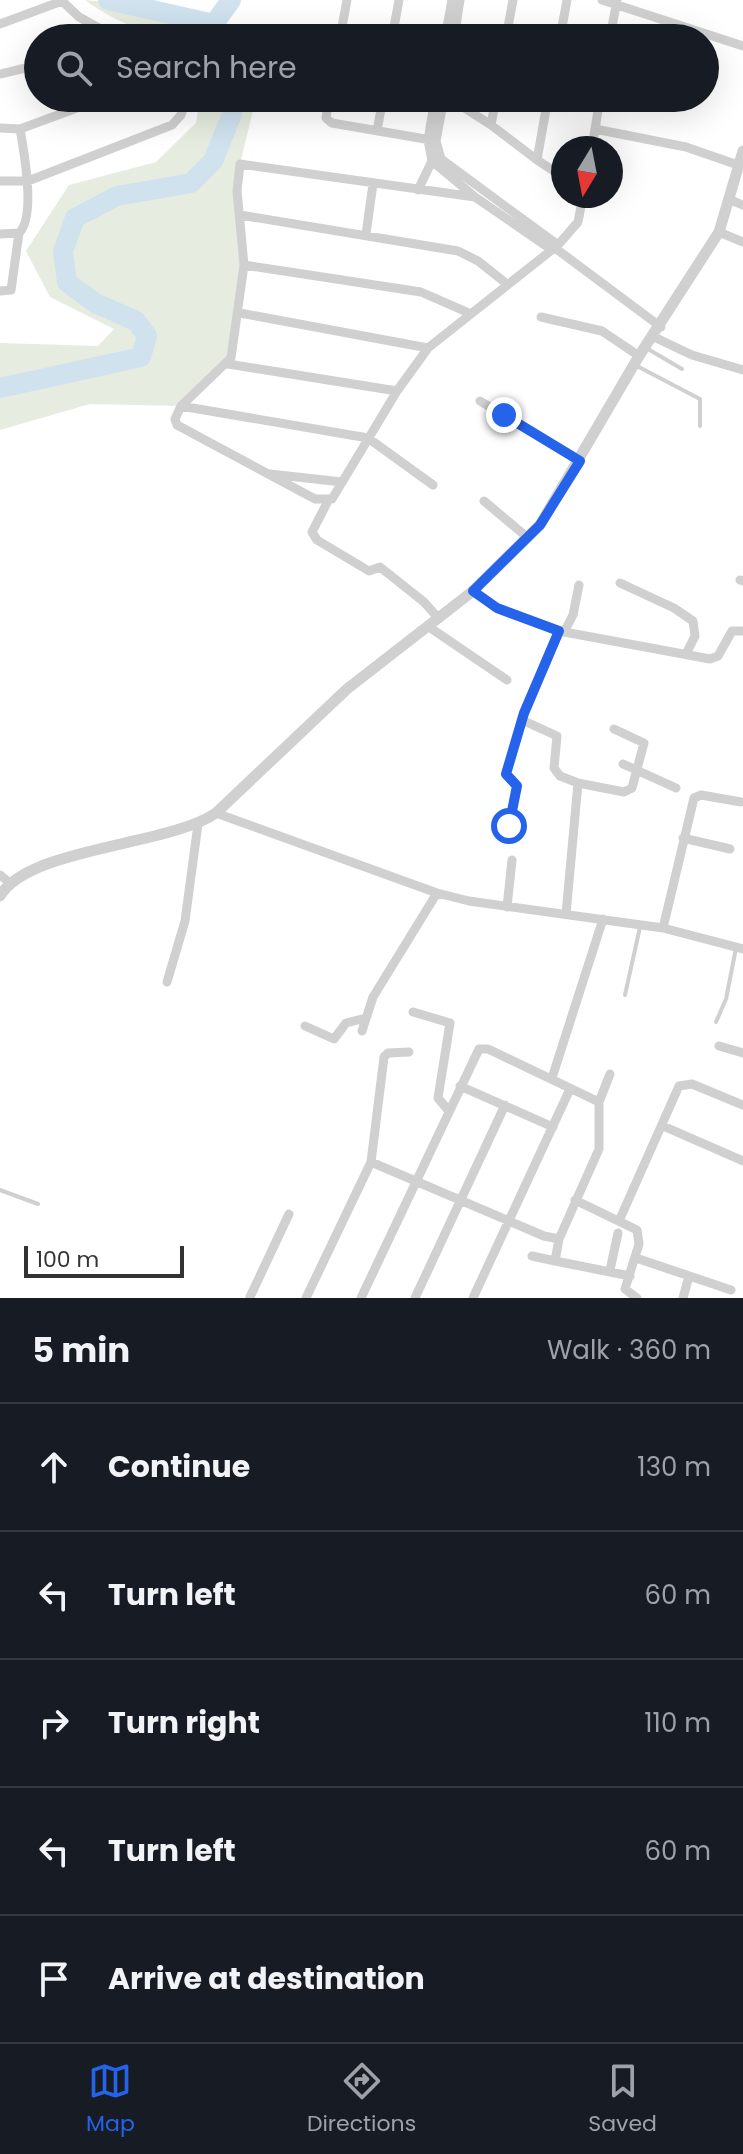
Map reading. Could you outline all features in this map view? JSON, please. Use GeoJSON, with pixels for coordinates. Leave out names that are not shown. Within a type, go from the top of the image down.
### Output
{"type":"FeatureCollection","features":[{"type":"Feature","properties":{"kind":"street"},"geometry":{"type":"LineString","coordinates":[[0,24],[62,0],[94,24]]}},
{"type":"Feature","properties":{"kind":"street"},"geometry":{"type":"LineString","coordinates":[[343,24],[347,0]]}},
{"type":"Feature","properties":{"kind":"street"},"geometry":{"type":"LineString","coordinates":[[395,24],[399,0]]}},
{"type":"Feature","properties":{"kind":"street"},"geometry":{"type":"LineString","coordinates":[[448,24],[452,0]]}},
{"type":"Feature","properties":{"kind":"street"},"geometry":{"type":"LineString","coordinates":[[456,24],[460,0]]}},
{"type":"Feature","properties":{"kind":"street"},"geometry":{"type":"LineString","coordinates":[[509,24],[513,0]]}},
{"type":"Feature","properties":{"kind":"street"},"geometry":{"type":"LineString","coordinates":[[563,24],[567,0]]}},
{"type":"Feature","properties":{"kind":"street"},"geometry":{"type":"LineString","coordinates":[[602,0],[617,2],[680,24]]}},
{"type":"Feature","properties":{"kind":"street"},"geometry":{"type":"LineString","coordinates":[[613,24],[617,2]]}},
{"type":"Feature","properties":{"kind":"street"},"geometry":{"type":"LineString","coordinates":[[719,38],[743,46]]}},
{"type":"Feature","properties":{"kind":"street"},"geometry":{"type":"LineString","coordinates":[[0,74],[24,68]]}},
{"type":"Feature","properties":{"kind":"street"},"geometry":{"type":"LineString","coordinates":[[0,128],[20,129],[66,112]]}},
{"type":"Feature","properties":{"kind":"street"},"geometry":{"type":"LineString","coordinates":[[0,181],[28,181],[172,125],[182,112]]}},
{"type":"Feature","properties":{"kind":"street"},"geometry":{"type":"LineString","coordinates":[[327,112],[326,118],[330,121],[432,140]]}},
{"type":"Feature","properties":{"kind":"street"},"geometry":{"type":"LineString","coordinates":[[377,131],[380,112]]}},
{"type":"Feature","properties":{"kind":"street"},"geometry":{"type":"LineString","coordinates":[[418,190],[432,161],[434,112]]}},
{"type":"Feature","properties":{"kind":"street"},"geometry":{"type":"LineString","coordinates":[[441,112],[432,140],[441,159],[657,332],[692,355],[743,370]]}},
{"type":"Feature","properties":{"kind":"street"},"geometry":{"type":"LineString","coordinates":[[469,112],[551,169]]}},
{"type":"Feature","properties":{"kind":"street"},"geometry":{"type":"LineString","coordinates":[[491,125],[493,112]]}},
{"type":"Feature","properties":{"kind":"street"},"geometry":{"type":"LineString","coordinates":[[537,160],[546,112]]}},
{"type":"Feature","properties":{"kind":"street"},"geometry":{"type":"LineString","coordinates":[[594,136],[598,112]]}},
{"type":"Feature","properties":{"kind":"street"},"geometry":{"type":"LineString","coordinates":[[0,291],[11,290],[19,233],[24,227],[28,181],[20,129]]}},
{"type":"Feature","properties":{"kind":"street"},"geometry":{"type":"LineString","coordinates":[[595,129],[686,147],[738,165]]}},
{"type":"Feature","properties":{"kind":"street"},"geometry":{"type":"LineString","coordinates":[[0,896],[5,879],[100,849],[198,824],[216,813],[347,689],[473,591],[528,538],[548,515],[640,356],[719,232],[743,151]]}},
{"type":"Feature","properties":{"kind":"street"},"geometry":{"type":"LineString","coordinates":[[432,161],[475,197],[555,248]]}},
{"type":"Feature","properties":{"kind":"street"},"geometry":{"type":"LineString","coordinates":[[328,501],[315,499],[181,428],[175,419],[181,406],[228,364],[240,313],[244,265],[237,191],[240,164],[475,197]]}},
{"type":"Feature","properties":{"kind":"street"},"geometry":{"type":"LineString","coordinates":[[366,234],[373,184]]}},
{"type":"Feature","properties":{"kind":"street"},"geometry":{"type":"LineString","coordinates":[[728,199],[743,205]]}},
{"type":"Feature","properties":{"kind":"street"},"geometry":{"type":"LineString","coordinates":[[439,619],[424,602],[380,567],[369,571],[317,540],[312,532],[397,391],[428,348],[555,248],[578,222],[581,208]]}},
{"type":"Feature","properties":{"kind":"street"},"geometry":{"type":"LineString","coordinates":[[240,215],[366,234],[465,254],[507,284]]}},
{"type":"Feature","properties":{"kind":"street"},"geometry":{"type":"LineString","coordinates":[[719,232],[743,242]]}},
{"type":"Feature","properties":{"kind":"street"},"geometry":{"type":"LineString","coordinates":[[0,234],[19,233]]}},
{"type":"Feature","properties":{"kind":"street"},"geometry":{"type":"LineString","coordinates":[[244,265],[421,292],[469,313]]}},
{"type":"Feature","properties":{"kind":"street"},"geometry":{"type":"LineString","coordinates":[[240,313],[428,348]]}},
{"type":"Feature","properties":{"kind":"street"},"geometry":{"type":"LineString","coordinates":[[541,317],[602,331],[640,356]]}},
{"type":"Feature","properties":{"kind":"street"},"geometry":{"type":"LineString","coordinates":[[228,364],[397,391]]}},
{"type":"Feature","properties":{"kind":"street"},"geometry":{"type":"LineString","coordinates":[[480,401],[580,461]]}},
{"type":"Feature","properties":{"kind":"street"},"geometry":{"type":"LineString","coordinates":[[181,406],[368,438],[433,485]]}},
{"type":"Feature","properties":{"kind":"street"},"geometry":{"type":"LineString","coordinates":[[268,474],[342,482]]}},
{"type":"Feature","properties":{"kind":"street"},"geometry":{"type":"LineString","coordinates":[[484,501],[528,538]]}},
{"type":"Feature","properties":{"kind":"street"},"geometry":{"type":"LineString","coordinates":[[620,583],[674,608],[693,621],[695,636],[686,654]]}},
{"type":"Feature","properties":{"kind":"street"},"geometry":{"type":"LineString","coordinates":[[509,826],[517,786],[506,774],[522,720],[561,631],[573,615],[579,585]]}},
{"type":"Feature","properties":{"kind":"street"},"geometry":{"type":"LineString","coordinates":[[473,591],[497,608],[561,631],[714,659],[727,635],[743,631]]}},
{"type":"Feature","properties":{"kind":"street"},"geometry":{"type":"LineString","coordinates":[[429,627],[507,680]]}},
{"type":"Feature","properties":{"kind":"street"},"geometry":{"type":"LineString","coordinates":[[522,720],[557,736],[554,768],[560,776],[578,783],[627,792],[632,788],[644,743],[614,729]]}},
{"type":"Feature","properties":{"kind":"street"},"geometry":{"type":"LineString","coordinates":[[623,764],[676,788]]}},
{"type":"Feature","properties":{"kind":"street"},"geometry":{"type":"LineString","coordinates":[[566,914],[578,783]]}},
{"type":"Feature","properties":{"kind":"street"},"geometry":{"type":"LineString","coordinates":[[663,928],[683,838],[696,796],[741,802]]}},
{"type":"Feature","properties":{"kind":"street"},"geometry":{"type":"LineString","coordinates":[[216,813],[437,893],[507,907],[641,924],[740,948]]}},
{"type":"Feature","properties":{"kind":"street"},"geometry":{"type":"LineString","coordinates":[[167,982],[185,921],[198,824]]}},
{"type":"Feature","properties":{"kind":"street"},"geometry":{"type":"LineString","coordinates":[[683,838],[730,849]]}},
{"type":"Feature","properties":{"kind":"street"},"geometry":{"type":"LineString","coordinates":[[507,907],[512,860]]}},
{"type":"Feature","properties":{"kind":"street"},"geometry":{"type":"LineString","coordinates":[[362,1031],[373,997],[437,893]]}},
{"type":"Feature","properties":{"kind":"street"},"geometry":{"type":"LineString","coordinates":[[552,1078],[603,919]]}},
{"type":"Feature","properties":{"kind":"street"},"geometry":{"type":"LineString","coordinates":[[413,1012],[450,1023],[438,1098],[448,1110]]}},
{"type":"Feature","properties":{"kind":"street"},"geometry":{"type":"LineString","coordinates":[[305,1026],[334,1039],[346,1023],[366,1018]]}},
{"type":"Feature","properties":{"kind":"street"},"geometry":{"type":"LineString","coordinates":[[719,1046],[743,1053]]}},
{"type":"Feature","properties":{"kind":"street"},"geometry":{"type":"LineString","coordinates":[[361,1298],[448,1110],[483,1047],[599,1102]]}},
{"type":"Feature","properties":{"kind":"street"},"geometry":{"type":"LineString","coordinates":[[306,1298],[371,1162],[384,1057],[388,1053],[409,1052]]}},
{"type":"Feature","properties":{"kind":"street"},"geometry":{"type":"LineString","coordinates":[[555,1261],[559,1239],[599,1149],[599,1102],[610,1074]]}},
{"type":"Feature","properties":{"kind":"street"},"geometry":{"type":"LineString","coordinates":[[619,1221],[682,1083],[692,1084],[743,1105]]}},
{"type":"Feature","properties":{"kind":"street"},"geometry":{"type":"LineString","coordinates":[[460,1086],[553,1127]]}},
{"type":"Feature","properties":{"kind":"street"},"geometry":{"type":"LineString","coordinates":[[473,1298],[570,1089]]}},
{"type":"Feature","properties":{"kind":"street"},"geometry":{"type":"LineString","coordinates":[[415,1298],[505,1105]]}},
{"type":"Feature","properties":{"kind":"street"},"geometry":{"type":"LineString","coordinates":[[663,1126],[743,1161]]}},
{"type":"Feature","properties":{"kind":"street"},"geometry":{"type":"LineString","coordinates":[[371,1162],[510,1222],[559,1239]]}},
{"type":"Feature","properties":{"kind":"street"},"geometry":{"type":"LineString","coordinates":[[575,1200],[619,1221],[639,1235],[636,1258],[625,1289],[637,1298]]}},
{"type":"Feature","properties":{"kind":"street"},"geometry":{"type":"LineString","coordinates":[[240,1292],[251,1298],[289,1214]]}},
{"type":"Feature","properties":{"kind":"street"},"geometry":{"type":"LineString","coordinates":[[610,1270],[618,1233]]}},
{"type":"Feature","properties":{"kind":"street"},"geometry":{"type":"LineString","coordinates":[[532,1256],[630,1276]]}},
{"type":"Feature","properties":{"kind":"street"},"geometry":{"type":"LineString","coordinates":[[636,1258],[731,1290]]}},
{"type":"Feature","properties":{"kind":"street"},"geometry":{"type":"LineString","coordinates":[[683,1298],[689,1276]]}},
{"type":"Feature","properties":{"kind":"lane"},"geometry":{"type":"LineString","coordinates":[[640,356],[682,369]]}},
{"type":"Feature","properties":{"kind":"lane"},"geometry":{"type":"LineString","coordinates":[[640,356],[700,399],[700,426]]}},
{"type":"Feature","properties":{"kind":"lane"},"geometry":{"type":"LineString","coordinates":[[625,995],[641,924]]}},
{"type":"Feature","properties":{"kind":"lane"},"geometry":{"type":"LineString","coordinates":[[716,1022],[726,999],[740,948]]}},
{"type":"Feature","properties":{"kind":"lane"},"geometry":{"type":"LineString","coordinates":[[0,1190],[38,1204]]}},
{"type":"Feature","properties":{"kind":"shaded area"},"geometry":{"type":"Polygon","coordinates":[[[85,0],[158,8],[209,24],[127,24],[85,0]]]}},
{"type":"Feature","properties":{"kind":"shaded area"},"geometry":{"type":"Polygon","coordinates":[[[198,112],[253,112],[240,164],[243,235],[233,350],[181,406],[90,404],[0,430],[0,343],[98,346],[114,329],[50,297],[26,251],[69,185],[156,162],[196,123],[198,112]]]}},
{"type":"Feature","properties":{"kind":"waterway"},"geometry":{"type":"LineString","coordinates":[[108,0],[214,24]]}},
{"type":"Feature","properties":{"kind":"waterway"},"geometry":{"type":"LineString","coordinates":[[214,24],[231,0]]}},
{"type":"Feature","properties":{"kind":"waterway"},"geometry":{"type":"LineString","coordinates":[[0,388],[141,357],[147,336],[136,321],[95,303],[67,282],[63,251],[75,218],[117,196],[191,183],[213,161],[232,112]]}},
{"type":"Feature","properties":{"kind":"route"},"geometry":{"type":"LineString","coordinates":[[504,415],[580,461],[540,525],[473,591],[497,608],[559,631],[524,713],[506,774],[507,779],[517,783],[509,826]]}}]}
